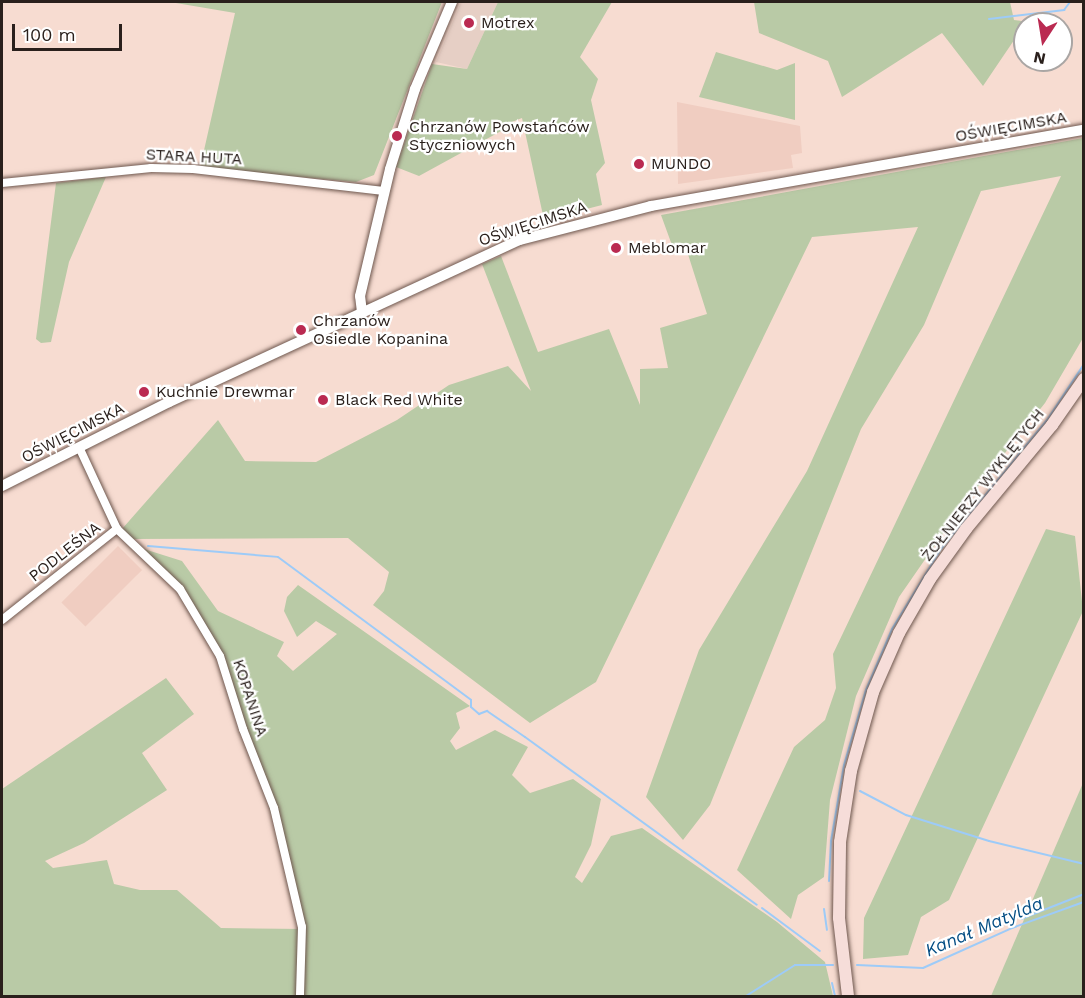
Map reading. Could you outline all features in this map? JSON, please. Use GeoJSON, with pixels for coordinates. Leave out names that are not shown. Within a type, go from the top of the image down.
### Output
{"type":"FeatureCollection","features":[{"type":"Feature","properties":{"kind":"main road","name":"ŻOŁNIERZY WYKLĘTYCH"},"geometry":{"type":"LineString","coordinates":[[848,996],[841,951],[839,872],[845,803],[864,720],[885,663],[941,562],[1052,425],[1083,379]]}},
{"type":"Feature","properties":{"kind":"street"},"geometry":{"type":"LineString","coordinates":[[362,312],[360,296],[384,191],[415,90],[452,2]]}},
{"type":"Feature","properties":{"kind":"street","name":"OŚWIĘCIMSKA"},"geometry":{"type":"LineString","coordinates":[[2,486],[362,312],[520,240],[596,219],[1083,130]]}},
{"type":"Feature","properties":{"kind":"street","name":"STARA HUTA"},"geometry":{"type":"LineString","coordinates":[[2,183],[161,168],[384,191]]}},
{"type":"Feature","properties":{"kind":"street","name":"KOPANINA"},"geometry":{"type":"LineString","coordinates":[[79,447],[117,530],[180,589],[220,656],[243,729],[274,808],[302,927],[300,996]]}},
{"type":"Feature","properties":{"kind":"street","name":"PODLEŚNA"},"geometry":{"type":"LineString","coordinates":[[2,620],[117,530]]}},
{"type":"Feature","properties":{"kind":"shaded area"},"geometry":{"type":"Polygon","coordinates":[[[461,2],[498,2],[467,69],[436,62],[461,2]]]}},
{"type":"Feature","properties":{"kind":"shaded area"},"geometry":{"type":"Polygon","coordinates":[[[677,102],[800,126],[802,153],[791,155],[793,168],[678,184],[677,102]]]}},
{"type":"Feature","properties":{"kind":"shaded area"},"geometry":{"type":"Polygon","coordinates":[[[118,546],[142,570],[85,627],[61,603],[118,546]]]}},
{"type":"Feature","properties":{"kind":"green space"},"geometry":{"type":"Polygon","coordinates":[[[170,2],[442,2],[374,175],[356,182],[200,168],[235,13],[170,2]]]}},
{"type":"Feature","properties":{"kind":"green space"},"geometry":{"type":"Polygon","coordinates":[[[498,2],[612,2],[580,57],[598,79],[591,100],[605,163],[596,174],[602,205],[544,220],[522,118],[502,126],[503,130],[419,176],[396,167],[432,64],[467,69],[498,2]]]}},
{"type":"Feature","properties":{"kind":"green space"},"geometry":{"type":"Polygon","coordinates":[[[754,2],[1010,2],[1013,16],[1013,42],[983,86],[942,33],[842,97],[828,61],[759,33],[754,2]]]}},
{"type":"Feature","properties":{"kind":"green space"},"geometry":{"type":"Polygon","coordinates":[[[716,52],[777,70],[795,63],[795,120],[699,97],[716,52]]]}},
{"type":"Feature","properties":{"kind":"green space"},"geometry":{"type":"Polygon","coordinates":[[[1083,138],[1083,338],[1045,403],[960,509],[899,597],[856,696],[830,800],[824,877],[798,895],[791,919],[737,870],[794,747],[825,720],[836,688],[833,654],[1061,176],[981,191],[924,325],[861,429],[710,805],[683,840],[646,797],[699,650],[807,471],[918,227],[812,237],[596,682],[530,723],[373,605],[384,591],[389,572],[348,538],[130,539],[122,529],[218,420],[245,461],[316,462],[397,420],[449,385],[508,366],[531,391],[482,264],[501,256],[538,352],[609,329],[640,405],[640,369],[668,368],[660,328],[707,314],[686,248],[673,248],[661,215],[1083,138]]]}},
{"type":"Feature","properties":{"kind":"green space"},"geometry":{"type":"Polygon","coordinates":[[[106,177],[69,262],[51,342],[41,343],[36,339],[56,183],[106,177]]]}},
{"type":"Feature","properties":{"kind":"green space"},"geometry":{"type":"Polygon","coordinates":[[[1046,529],[1075,536],[1083,611],[949,900],[921,917],[908,955],[863,959],[864,918],[1046,529]]]}},
{"type":"Feature","properties":{"kind":"green space"},"geometry":{"type":"Polygon","coordinates":[[[144,549],[182,561],[218,611],[284,642],[277,656],[293,671],[337,634],[316,621],[297,637],[284,611],[287,597],[298,585],[470,706],[456,713],[460,728],[450,741],[456,750],[495,730],[528,747],[512,775],[530,793],[573,779],[601,799],[591,845],[575,877],[582,883],[611,836],[642,828],[777,922],[825,962],[833,996],[2,996],[2,789],[166,678],[194,714],[142,753],[167,790],[84,843],[45,861],[53,868],[107,860],[114,884],[140,890],[177,890],[221,928],[305,929],[247,732],[211,634],[183,588],[144,549]]]}},
{"type":"Feature","properties":{"kind":"green space"},"geometry":{"type":"Polygon","coordinates":[[[1083,783],[1083,996],[991,996],[1083,783]]]}},
{"type":"Feature","properties":{"kind":"waterway"},"geometry":{"type":"LineString","coordinates":[[989,19],[1064,10],[1070,2]]}},
{"type":"Feature","properties":{"kind":"waterway"},"geometry":{"type":"LineString","coordinates":[[829,881],[831,841],[844,765],[866,690],[892,629],[941,549],[1047,420],[1084,364]]}},
{"type":"Feature","properties":{"kind":"waterway"},"geometry":{"type":"LineString","coordinates":[[148,546],[278,557],[471,700],[471,707],[479,714],[487,711],[525,737],[757,905]]}},
{"type":"Feature","properties":{"kind":"waterway"},"geometry":{"type":"LineString","coordinates":[[860,791],[906,815],[989,841],[1084,864]]}},
{"type":"Feature","properties":{"kind":"waterway"},"geometry":{"type":"LineString","coordinates":[[1021,919],[1084,894]]}},
{"type":"Feature","properties":{"kind":"waterway","name":"Kanał Matylda"},"geometry":{"type":"LineString","coordinates":[[857,965],[923,968],[1012,928],[1084,902]]}},
{"type":"Feature","properties":{"kind":"waterway"},"geometry":{"type":"LineString","coordinates":[[762,908],[820,951]]}},
{"type":"Feature","properties":{"kind":"waterway"},"geometry":{"type":"LineString","coordinates":[[824,909],[827,930]]}},
{"type":"Feature","properties":{"kind":"waterway","name":"Kanał Matylda"},"geometry":{"type":"LineString","coordinates":[[746,996],[795,965],[833,965]]}},
{"type":"Feature","properties":{"kind":"waterway"},"geometry":{"type":"LineString","coordinates":[[832,983],[835,996]]}},
{"type":"Feature","properties":{"kind":"place","name":"Motrex"},"geometry":{"type":"Point","coordinates":[469,23]}},
{"type":"Feature","properties":{"kind":"place","name":"Chrzanów Powstańców Styczniowych"},"geometry":{"type":"Point","coordinates":[397,136]}},
{"type":"Feature","properties":{"kind":"place","name":"MUNDO"},"geometry":{"type":"Point","coordinates":[639,164]}},
{"type":"Feature","properties":{"kind":"place","name":"Meblomar"},"geometry":{"type":"Point","coordinates":[616,248]}},
{"type":"Feature","properties":{"kind":"place","name":"Chrzanów Osiedle Kopanina"},"geometry":{"type":"Point","coordinates":[301,330]}},
{"type":"Feature","properties":{"kind":"place","name":"Kuchnie Drewmar"},"geometry":{"type":"Point","coordinates":[144,392]}},
{"type":"Feature","properties":{"kind":"place","name":"Black Red White"},"geometry":{"type":"Point","coordinates":[323,400]}}]}
